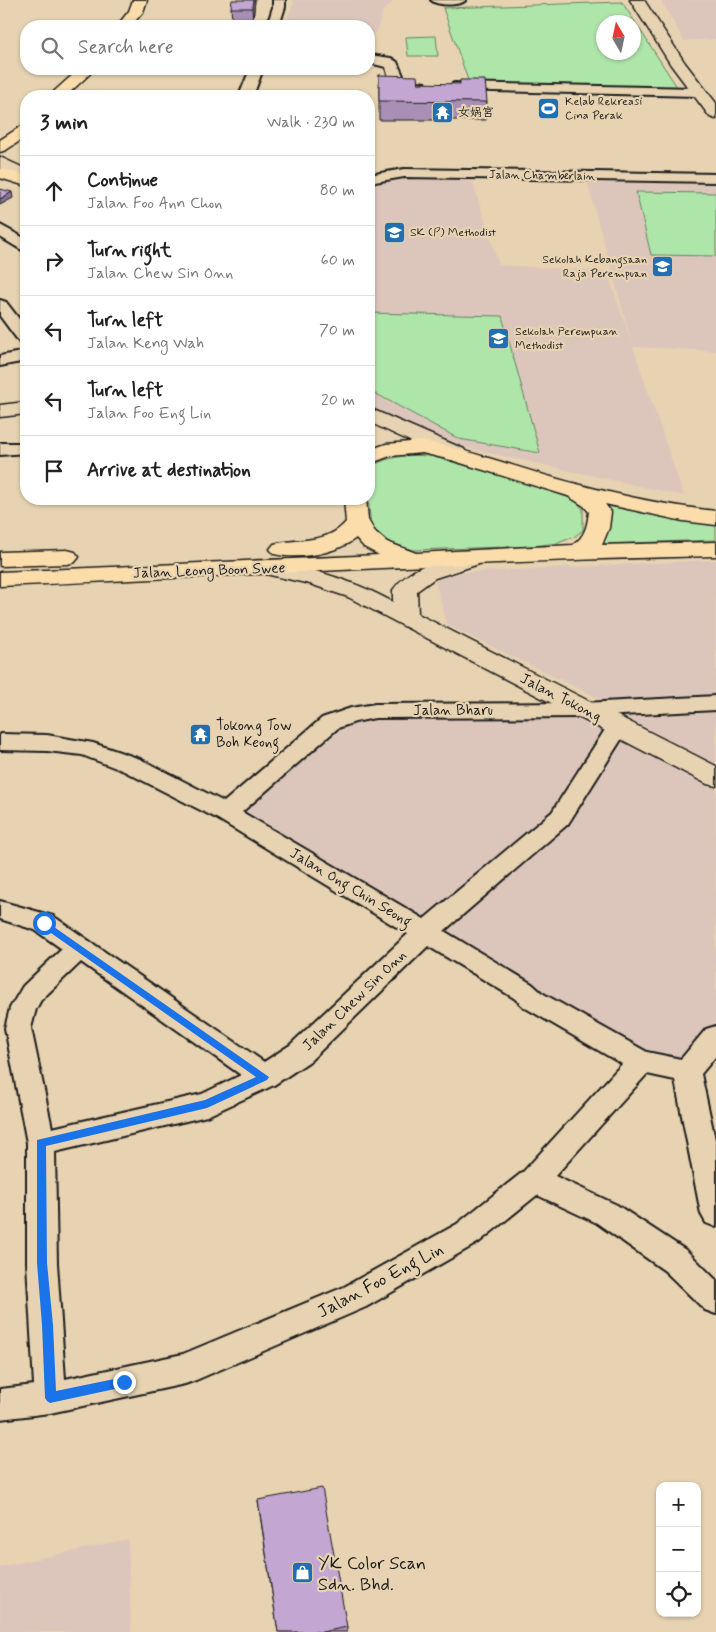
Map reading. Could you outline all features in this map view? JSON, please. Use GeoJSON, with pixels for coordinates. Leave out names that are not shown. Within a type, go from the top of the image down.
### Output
{"type":"FeatureCollection","features":[{"type":"Feature","properties":{"kind":"main road"},"geometry":{"type":"LineString","coordinates":[[129,20],[136,12],[140,0]]}},
{"type":"Feature","properties":{"kind":"main road"},"geometry":{"type":"LineString","coordinates":[[143,20],[152,8],[154,0]]}},
{"type":"Feature","properties":{"kind":"main road"},"geometry":{"type":"LineString","coordinates":[[637,0],[697,92],[716,114]]}},
{"type":"Feature","properties":{"kind":"main road"},"geometry":{"type":"LineString","coordinates":[[65,90],[81,75]]}},
{"type":"Feature","properties":{"kind":"main road"},"geometry":{"type":"LineString","coordinates":[[81,90],[96,75]]}},
{"type":"Feature","properties":{"kind":"main road"},"geometry":{"type":"LineString","coordinates":[[0,132],[20,120]]}},
{"type":"Feature","properties":{"kind":"main road"},"geometry":{"type":"LineString","coordinates":[[0,147],[20,134]]}},
{"type":"Feature","properties":{"kind":"main road"},"geometry":{"type":"LineString","coordinates":[[0,147],[20,157]]}},
{"type":"Feature","properties":{"kind":"main road"},"geometry":{"type":"LineString","coordinates":[[0,162],[20,173]]}},
{"type":"Feature","properties":{"kind":"main road"},"geometry":{"type":"LineString","coordinates":[[0,173],[20,179]]}},
{"type":"Feature","properties":{"kind":"main road"},"geometry":{"type":"LineString","coordinates":[[0,411],[20,409]]}},
{"type":"Feature","properties":{"kind":"main road"},"geometry":{"type":"LineString","coordinates":[[375,417],[456,454]]}},
{"type":"Feature","properties":{"kind":"main road"},"geometry":{"type":"LineString","coordinates":[[375,455],[386,450],[422,447],[456,454],[576,491],[683,514],[716,518]]}},
{"type":"Feature","properties":{"kind":"main road"},"geometry":{"type":"LineString","coordinates":[[576,491],[592,501],[600,512],[598,528],[592,542],[579,552]]}},
{"type":"Feature","properties":{"kind":"main road"},"geometry":{"type":"LineString","coordinates":[[356,505],[358,522],[368,539],[383,549],[418,561]]}},
{"type":"Feature","properties":{"kind":"main road","name":"Jalan Leong Boon Swee"},"geometry":{"type":"LineString","coordinates":[[0,559],[319,547],[329,544],[351,532],[358,522]]}},
{"type":"Feature","properties":{"kind":"main road","name":"Jalan Leong Boon Swee"},"geometry":{"type":"LineString","coordinates":[[0,579],[471,559],[579,552],[716,549]]}},
{"type":"Feature","properties":{"kind":"main road"},"geometry":{"type":"LineString","coordinates":[[406,617],[405,590],[413,580],[423,574],[471,559]]}},
{"type":"Feature","properties":{"kind":"main road","name":"Jalan Tokong"},"geometry":{"type":"LineString","coordinates":[[269,568],[316,578],[356,592],[716,777]]}},
{"type":"Feature","properties":{"kind":"street"},"geometry":{"type":"LineString","coordinates":[[275,20],[279,0]]}},
{"type":"Feature","properties":{"kind":"street"},"geometry":{"type":"LineString","coordinates":[[438,0],[460,0]]}},
{"type":"Feature","properties":{"kind":"street"},"geometry":{"type":"LineString","coordinates":[[375,59],[386,61],[392,65],[394,78],[399,83],[409,86],[697,92]]}},
{"type":"Feature","properties":{"kind":"street"},"geometry":{"type":"LineString","coordinates":[[248,90],[254,75]]}},
{"type":"Feature","properties":{"kind":"street","name":"Jalan Chamberlain"},"geometry":{"type":"LineString","coordinates":[[375,178],[404,173],[716,178]]}},
{"type":"Feature","properties":{"kind":"street"},"geometry":{"type":"LineString","coordinates":[[0,230],[20,242]]}},
{"type":"Feature","properties":{"kind":"street"},"geometry":{"type":"LineString","coordinates":[[0,306],[20,331]]}},
{"type":"Feature","properties":{"kind":"street"},"geometry":{"type":"LineString","coordinates":[[0,361],[20,357]]}},
{"type":"Feature","properties":{"kind":"street"},"geometry":{"type":"LineString","coordinates":[[0,449],[20,448]]}},
{"type":"Feature","properties":{"kind":"street","name":"Jalan Bharu"},"geometry":{"type":"LineString","coordinates":[[226,813],[330,723],[351,715],[375,711],[584,710],[716,703]]}},
{"type":"Feature","properties":{"kind":"street","name":"Jalan Chew Sin Onn"},"geometry":{"type":"LineString","coordinates":[[41,1143],[207,1104],[264,1077],[300,1053],[426,932],[560,818],[618,727]]}},
{"type":"Feature","properties":{"kind":"street","name":"Jalan Ong Chin Seong"},"geometry":{"type":"LineString","coordinates":[[0,742],[47,743],[84,748],[132,765],[226,813],[426,932],[522,991],[533,1000],[640,1062],[687,1071]]}},
{"type":"Feature","properties":{"kind":"street"},"geometry":{"type":"LineString","coordinates":[[0,910],[44,923],[264,1077]]}},
{"type":"Feature","properties":{"kind":"street"},"geometry":{"type":"LineString","coordinates":[[50,1398],[42,1263],[41,1143],[18,1028],[23,1008],[32,993],[80,947]]}},
{"type":"Feature","properties":{"kind":"street"},"geometry":{"type":"LineString","coordinates":[[716,1037],[687,1071],[716,1214]]}},
{"type":"Feature","properties":{"kind":"street","name":"Jalan Foo Eng Lin"},"geometry":{"type":"LineString","coordinates":[[0,1404],[50,1398],[185,1369],[355,1297],[468,1233],[534,1180],[640,1062]]}},
{"type":"Feature","properties":{"kind":"street"},"geometry":{"type":"LineString","coordinates":[[534,1180],[607,1214],[676,1261],[716,1300]]}},
{"type":"Feature","properties":{"kind":"shaded area"},"geometry":{"type":"Polygon","coordinates":[[[292,0],[395,0],[382,12],[377,33],[375,33],[375,20],[287,20],[294,3],[292,0]]]}},
{"type":"Feature","properties":{"kind":"shaded area"},"geometry":{"type":"Polygon","coordinates":[[[661,0],[716,0],[716,39],[684,41],[661,0]]]}},
{"type":"Feature","properties":{"kind":"shaded area","name":"Sekolah Perempuan Methodist"},"geometry":{"type":"Polygon","coordinates":[[[398,178],[472,180],[499,265],[607,271],[632,344],[587,182],[716,184],[716,351],[633,347],[684,496],[462,447],[375,409],[375,183],[398,178]]]}},
{"type":"Feature","properties":{"kind":"shaded area"},"geometry":{"type":"Polygon","coordinates":[[[716,560],[716,1036],[688,1069],[642,1062],[224,814],[340,720],[635,716],[447,625],[433,574],[716,560]]]}},
{"type":"Feature","properties":{"kind":"shaded area"},"geometry":{"type":"Polygon","coordinates":[[[128,1539],[131,1632],[0,1632],[0,1567],[128,1539]]]}},
{"type":"Feature","properties":{"kind":"green space"},"geometry":{"type":"Polygon","coordinates":[[[622,2],[630,15],[596,15],[596,60],[641,60],[641,31],[677,87],[469,83],[443,8],[622,2]]]}},
{"type":"Feature","properties":{"kind":"green space"},"geometry":{"type":"Polygon","coordinates":[[[436,36],[438,56],[408,56],[406,37],[436,36]]]}},
{"type":"Feature","properties":{"kind":"green space"},"geometry":{"type":"Polygon","coordinates":[[[636,192],[716,193],[716,256],[651,255],[636,192]]]}},
{"type":"Feature","properties":{"kind":"green space"},"geometry":{"type":"Polygon","coordinates":[[[375,313],[502,316],[540,453],[459,439],[375,393],[375,313]]]}},
{"type":"Feature","properties":{"kind":"green space"},"geometry":{"type":"Polygon","coordinates":[[[410,455],[431,456],[531,484],[575,500],[583,509],[583,530],[574,537],[558,543],[533,546],[413,550],[388,542],[371,526],[369,505],[375,505],[375,465],[390,459],[410,455]]]}},
{"type":"Feature","properties":{"kind":"green space"},"geometry":{"type":"Polygon","coordinates":[[[606,506],[716,525],[716,540],[598,544],[605,535],[609,522],[606,506]]]}},
{"type":"Feature","properties":{"kind":"building"},"geometry":{"type":"Polygon","coordinates":[[[232,0],[253,0],[252,8],[231,8],[232,0]]]}},
{"type":"Feature","properties":{"kind":"building"},"geometry":{"type":"Polygon","coordinates":[[[379,75],[417,76],[418,83],[460,84],[460,80],[485,80],[487,102],[379,101],[379,75]]]}},
{"type":"Feature","properties":{"kind":"building"},"geometry":{"type":"Polygon","coordinates":[[[0,189],[12,192],[0,199],[0,189]]]}},
{"type":"Feature","properties":{"kind":"building","name":"YK Color Scan Sdn. Bhd."},"geometry":{"type":"Polygon","coordinates":[[[322,1488],[347,1627],[322,1632],[278,1632],[258,1500],[322,1488]]]}},
{"type":"Feature","properties":{"kind":"place","name":"Kelab Rekreasi Cina Perak"},"geometry":{"type":"Point","coordinates":[549,108]}},
{"type":"Feature","properties":{"kind":"place","name":"女娲宫"},"geometry":{"type":"Point","coordinates":[442,112]}},
{"type":"Feature","properties":{"kind":"place","name":"SK (P) Methodist"},"geometry":{"type":"Point","coordinates":[394,232]}},
{"type":"Feature","properties":{"kind":"place","name":"Sekolah Kebangsaan Raja Perempuan"},"geometry":{"type":"Point","coordinates":[663,266]}},
{"type":"Feature","properties":{"kind":"place","name":"Sekolah Perempuan Methodist"},"geometry":{"type":"Point","coordinates":[499,338]}},
{"type":"Feature","properties":{"kind":"place","name":"Tokong Tow Boh Keong"},"geometry":{"type":"Point","coordinates":[200,734]}},
{"type":"Feature","properties":{"kind":"place","name":"YK Color Scan Sdn. Bhd."},"geometry":{"type":"Point","coordinates":[302,1573]}},
{"type":"Feature","properties":{"kind":"route"},"geometry":{"type":"LineString","coordinates":[[44,923],[264,1077],[207,1104],[41,1143],[42,1263],[50,1398],[124,1382]]}}]}
